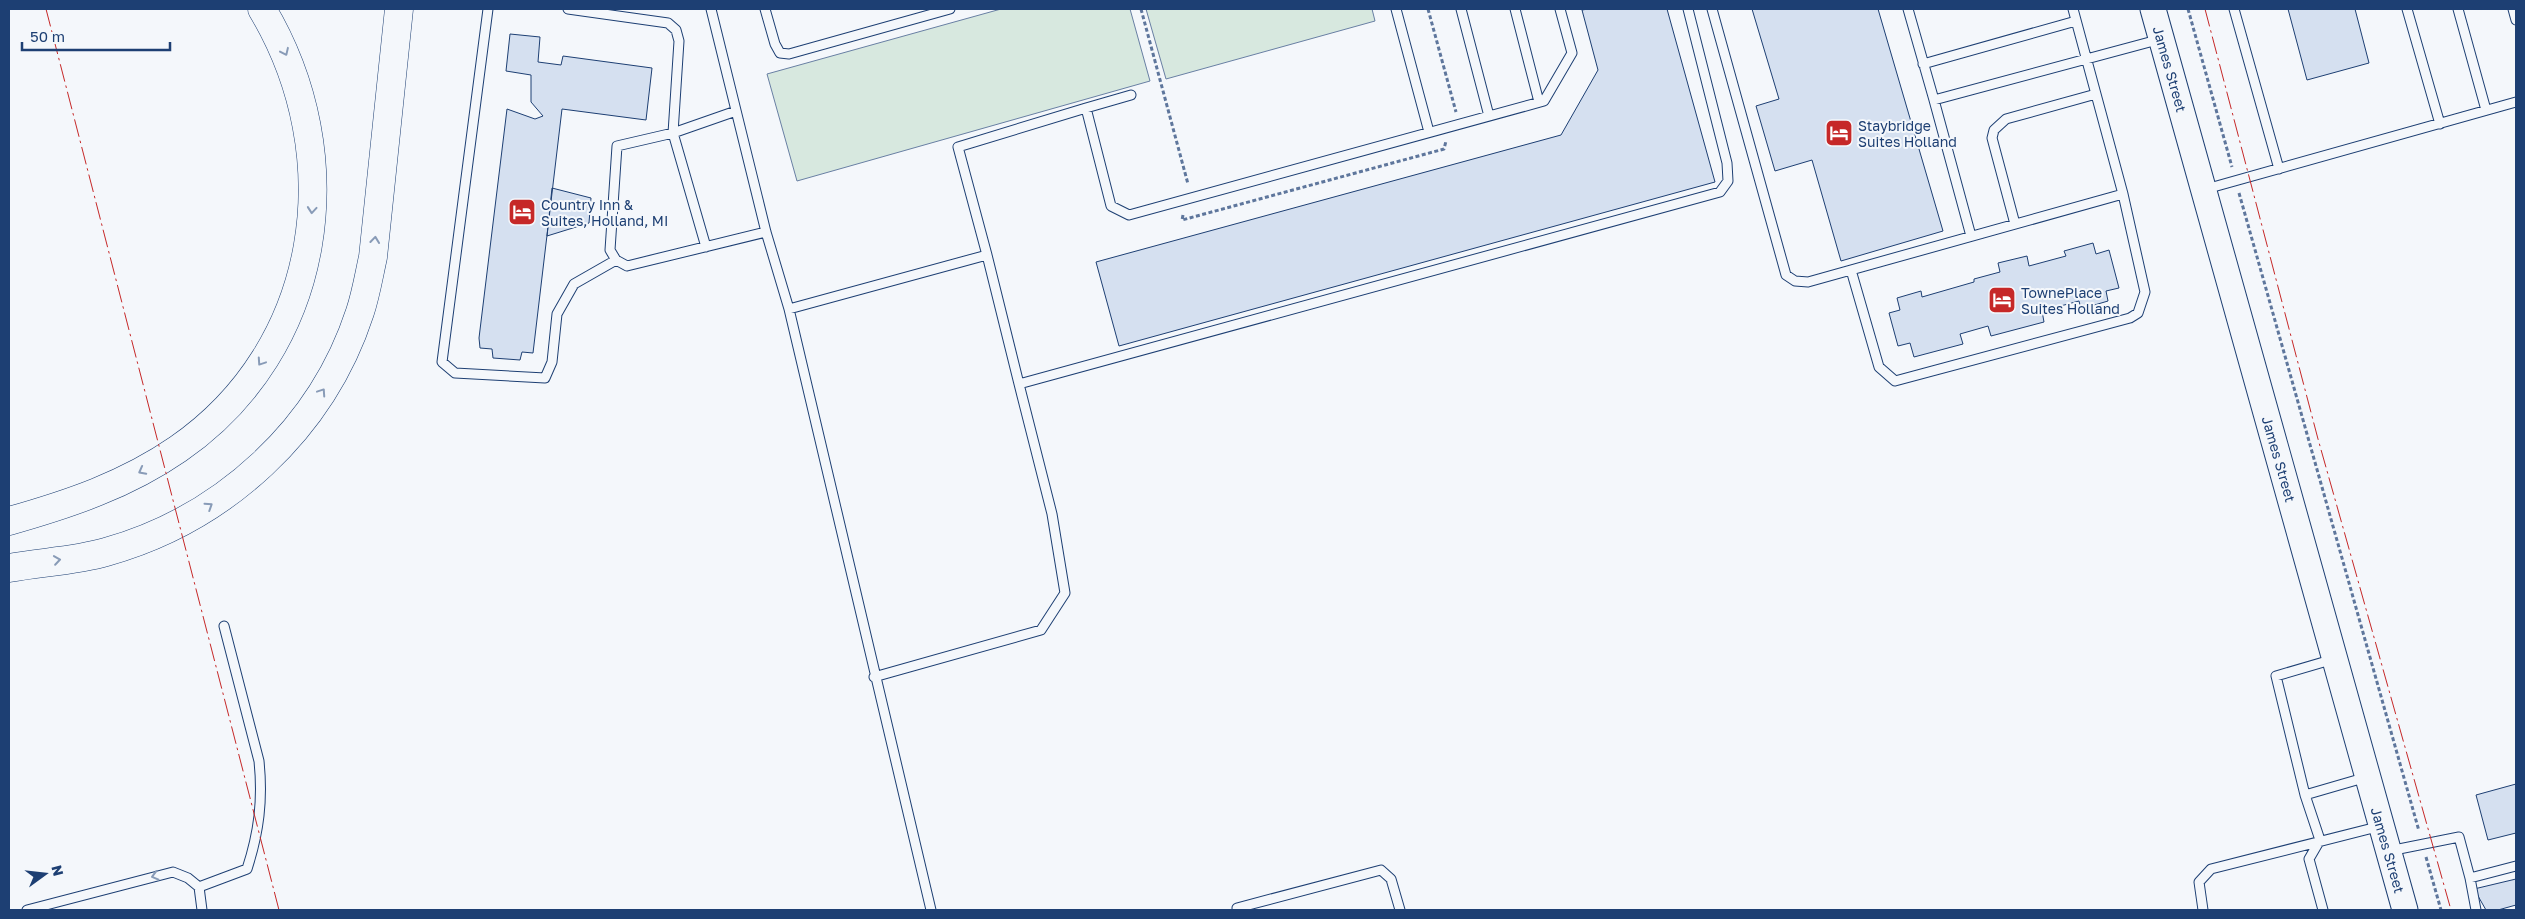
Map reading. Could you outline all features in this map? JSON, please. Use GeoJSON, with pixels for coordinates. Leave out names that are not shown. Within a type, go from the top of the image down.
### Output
{"type":"FeatureCollection","features":[{"type":"Feature","properties":{"kind":"highway"},"geometry":{"type":"LineString","coordinates":[[9,521],[102,491],[152,465],[179,448],[203,429],[246,384],[281,328],[305,267],[313,206],[313,162],[308,128],[290,62],[262,9]]}},
{"type":"Feature","properties":{"kind":"highway"},"geometry":{"type":"LineString","coordinates":[[9,568],[105,552],[157,534],[182,522],[232,490],[255,472],[293,434],[339,363],[352,336],[367,285],[373,257],[399,9]]}},
{"type":"Feature","properties":{"kind":"street","name":"James Street"},"geometry":{"type":"LineString","coordinates":[[2153,9],[2405,910]]}},
{"type":"Feature","properties":{"kind":"lane"},"geometry":{"type":"LineString","coordinates":[[488,9],[442,362],[455,373],[546,378],[552,362],[557,314],[574,284],[616,260]]}},
{"type":"Feature","properties":{"kind":"lane"},"geometry":{"type":"LineString","coordinates":[[568,9],[668,23],[676,30],[680,41],[673,133],[706,247]]}},
{"type":"Feature","properties":{"kind":"lane"},"geometry":{"type":"LineString","coordinates":[[711,9],[766,232],[789,309],[874,677],[931,910]]}},
{"type":"Feature","properties":{"kind":"lane"},"geometry":{"type":"LineString","coordinates":[[765,9],[775,44],[780,52],[790,54],[950,9]]}},
{"type":"Feature","properties":{"kind":"lane"},"geometry":{"type":"LineString","coordinates":[[1396,9],[1429,132]]}},
{"type":"Feature","properties":{"kind":"lane"},"geometry":{"type":"LineString","coordinates":[[1461,9],[1489,116]]}},
{"type":"Feature","properties":{"kind":"lane"},"geometry":{"type":"LineString","coordinates":[[1515,9],[1538,102]]}},
{"type":"Feature","properties":{"kind":"lane"},"geometry":{"type":"LineString","coordinates":[[1086,108],[1111,206],[1129,215],[1544,101],[1572,53],[1560,9]]}},
{"type":"Feature","properties":{"kind":"lane"},"geometry":{"type":"LineString","coordinates":[[1020,384],[1720,192],[1728,181],[1728,163],[1688,9]]}},
{"type":"Feature","properties":{"kind":"lane"},"geometry":{"type":"LineString","coordinates":[[1712,9],[1786,274],[1795,281],[1808,282],[2123,194]]}},
{"type":"Feature","properties":{"kind":"lane"},"geometry":{"type":"LineString","coordinates":[[1908,9],[1971,236]]}},
{"type":"Feature","properties":{"kind":"lane"},"geometry":{"type":"LineString","coordinates":[[1851,270],[1879,367],[1895,381],[2120,321],[2138,313],[2145,292],[2123,194],[2073,9]]}},
{"type":"Feature","properties":{"kind":"lane"},"geometry":{"type":"LineString","coordinates":[[2234,9],[2279,169]]}},
{"type":"Feature","properties":{"kind":"lane"},"geometry":{"type":"LineString","coordinates":[[2407,9],[2440,124]]}},
{"type":"Feature","properties":{"kind":"lane"},"geometry":{"type":"LineString","coordinates":[[2458,9],[2486,110]]}},
{"type":"Feature","properties":{"kind":"lane"},"geometry":{"type":"LineString","coordinates":[[2513,9],[2516,20]]}},
{"type":"Feature","properties":{"kind":"lane"},"geometry":{"type":"LineString","coordinates":[[1923,64],[2076,21]]}},
{"type":"Feature","properties":{"kind":"lane"},"geometry":{"type":"LineString","coordinates":[[1934,100],[2086,57],[2161,39]]}},
{"type":"Feature","properties":{"kind":"lane"},"geometry":{"type":"LineString","coordinates":[[2015,224],[1992,138],[1994,130],[2006,119],[2096,94]]}},
{"type":"Feature","properties":{"kind":"lane"},"geometry":{"type":"LineString","coordinates":[[874,677],[1041,630],[1064,593],[1052,514],[958,147],[1130,95]]}},
{"type":"Feature","properties":{"kind":"lane"},"geometry":{"type":"LineString","coordinates":[[2204,190],[2516,102]]}},
{"type":"Feature","properties":{"kind":"lane"},"geometry":{"type":"LineString","coordinates":[[736,111],[673,133],[617,146],[610,250],[616,260],[627,266],[766,232]]}},
{"type":"Feature","properties":{"kind":"lane"},"geometry":{"type":"LineString","coordinates":[[789,309],[987,255]]}},
{"type":"Feature","properties":{"kind":"lane"},"geometry":{"type":"LineString","coordinates":[[198,887],[247,869],[258,834],[261,780],[260,761],[224,626]]}},
{"type":"Feature","properties":{"kind":"lane"},"geometry":{"type":"LineString","coordinates":[[2322,910],[2309,859],[2320,840],[2305,795],[2276,676],[2335,659]]}},
{"type":"Feature","properties":{"kind":"lane"},"geometry":{"type":"LineString","coordinates":[[2305,795],[2368,776]]}},
{"type":"Feature","properties":{"kind":"lane"},"geometry":{"type":"LineString","coordinates":[[2203,910],[2199,882],[2211,869],[2381,826]]}},
{"type":"Feature","properties":{"kind":"lane"},"geometry":{"type":"LineString","coordinates":[[2388,851],[2459,837],[2476,910]]}},
{"type":"Feature","properties":{"kind":"lane"},"geometry":{"type":"LineString","coordinates":[[2470,878],[2516,866]]}},
{"type":"Feature","properties":{"kind":"lane"},"geometry":{"type":"LineString","coordinates":[[1237,908],[1381,870],[1391,879],[1400,910]]}},
{"type":"Feature","properties":{"kind":"lane"},"geometry":{"type":"LineString","coordinates":[[27,910],[173,872],[188,878],[198,887],[202,910]]}},
{"type":"Feature","properties":{"kind":"path"},"geometry":{"type":"LineString","coordinates":[[1141,9],[1188,183],[1182,220],[1444,149],[1456,110],[1428,9]]}},
{"type":"Feature","properties":{"kind":"path"},"geometry":{"type":"LineString","coordinates":[[2188,9],[2441,910]]}},
{"type":"Feature","properties":{"kind":"shaded area"},"geometry":{"type":"Polygon","coordinates":[[[1001,9],[1130,9],[1150,81],[797,181],[767,74],[1001,9]]]}},
{"type":"Feature","properties":{"kind":"shaded area"},"geometry":{"type":"Polygon","coordinates":[[[1146,9],[1372,9],[1375,21],[1166,79],[1146,9]]]}},
{"type":"Feature","properties":{"kind":"building"},"geometry":{"type":"Polygon","coordinates":[[[1667,9],[1715,182],[1119,346],[1096,262],[1561,135],[1598,70],[1582,10],[1667,9]]]}},
{"type":"Feature","properties":{"kind":"building","name":"Staybridge Suites Holland"},"geometry":{"type":"Polygon","coordinates":[[[1752,9],[1878,9],[1943,231],[1841,261],[1812,160],[1775,171],[1756,106],[1779,99],[1752,9]]]}},
{"type":"Feature","properties":{"kind":"building"},"geometry":{"type":"Polygon","coordinates":[[[2288,9],[2355,9],[2369,63],[2307,80],[2288,9]]]}},
{"type":"Feature","properties":{"kind":"building","name":"Country Inn & Suites, Holland, MI"},"geometry":{"type":"Polygon","coordinates":[[[510,34],[540,37],[538,62],[561,65],[563,56],[652,68],[646,120],[562,109],[533,353],[522,352],[520,360],[493,358],[492,349],[480,348],[479,338],[507,109],[535,119],[543,116],[531,102],[531,75],[506,71],[510,34]]]}},
{"type":"Feature","properties":{"kind":"building"},"geometry":{"type":"Polygon","coordinates":[[[552,188],[591,198],[589,223],[547,236],[552,188]]]}},
{"type":"Feature","properties":{"kind":"building","name":"TownePlace Suites Holland"},"geometry":{"type":"Polygon","coordinates":[[[2093,243],[2096,254],[2109,250],[2119,288],[2106,291],[2108,301],[2081,309],[2079,301],[2042,311],[2044,322],[1991,336],[1988,326],[1960,334],[1963,344],[1914,357],[1910,343],[1898,346],[1889,313],[1900,310],[1897,298],[1921,291],[1922,297],[1974,282],[1974,279],[2000,272],[1998,263],[2027,256],[2029,266],[2066,256],[2064,251],[2093,243]]]}},
{"type":"Feature","properties":{"kind":"building"},"geometry":{"type":"Polygon","coordinates":[[[2516,784],[2516,833],[2488,840],[2476,795],[2516,784]]]}},
{"type":"Feature","properties":{"kind":"building"},"geometry":{"type":"Polygon","coordinates":[[[2516,879],[2516,905],[2498,910],[2486,910],[2474,889],[2516,879]]]}},
{"type":"Feature","properties":{"kind":"power"},"geometry":{"type":"LineString","coordinates":[[46,9],[279,910]]}},
{"type":"Feature","properties":{"kind":"power"},"geometry":{"type":"LineString","coordinates":[[2205,9],[2318,439],[2451,910]]}},
{"type":"Feature","properties":{"kind":"place","name":"Staybridge Suites Holland"},"geometry":{"type":"Point","coordinates":[1839,133]}},
{"type":"Feature","properties":{"kind":"place","name":"Country Inn & Suites, Holland, MI"},"geometry":{"type":"Point","coordinates":[522,212]}},
{"type":"Feature","properties":{"kind":"place","name":"TownePlace Suites Holland"},"geometry":{"type":"Point","coordinates":[2002,300]}}]}
